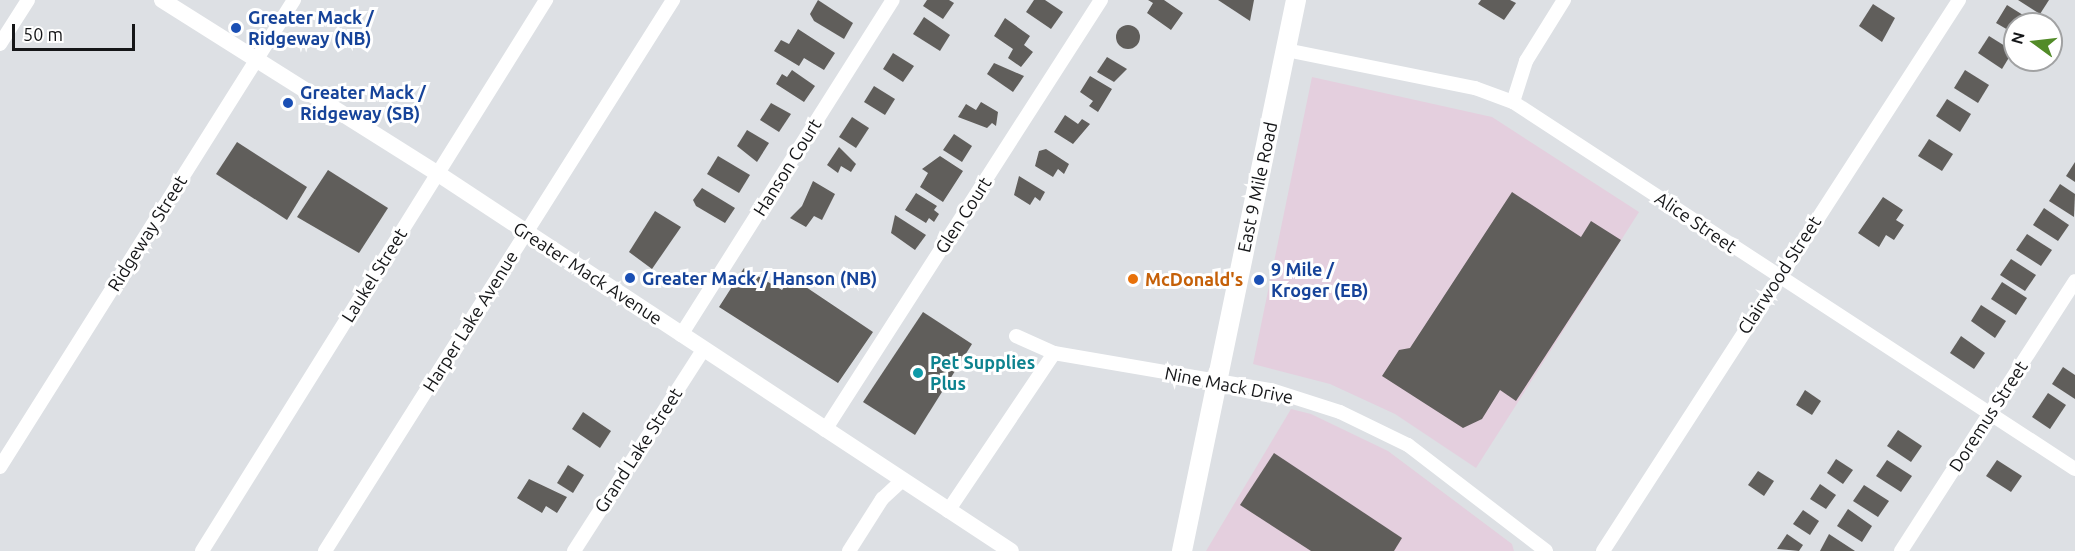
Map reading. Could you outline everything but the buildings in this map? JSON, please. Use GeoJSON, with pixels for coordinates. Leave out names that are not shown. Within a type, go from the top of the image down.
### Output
{"type":"FeatureCollection","features":[{"type":"Feature","properties":{"kind":"main road","name":"East 9 Mile Road"},"geometry":{"type":"LineString","coordinates":[[1182,551],[1296,0]]}},
{"type":"Feature","properties":{"kind":"street"},"geometry":{"type":"LineString","coordinates":[[0,44],[28,0]]}},
{"type":"Feature","properties":{"kind":"street","name":"Greater Mack Avenue"},"geometry":{"type":"LineString","coordinates":[[162,0],[437,173],[901,481],[1011,551]]}},
{"type":"Feature","properties":{"kind":"street","name":"Ridgeway Street"},"geometry":{"type":"LineString","coordinates":[[0,467],[294,0]]}},
{"type":"Feature","properties":{"kind":"street","name":"Laukel Street"},"geometry":{"type":"LineString","coordinates":[[202,551],[546,0]]}},
{"type":"Feature","properties":{"kind":"street","name":"Harper Lake Avenue"},"geometry":{"type":"LineString","coordinates":[[325,551],[673,0]]}},
{"type":"Feature","properties":{"kind":"street","name":"Hanson Court"},"geometry":{"type":"LineString","coordinates":[[681,334],[893,0]]}},
{"type":"Feature","properties":{"kind":"street","name":"Glen Court"},"geometry":{"type":"LineString","coordinates":[[825,430],[1101,0]]}},
{"type":"Feature","properties":{"kind":"street"},"geometry":{"type":"LineString","coordinates":[[1513,102],[1526,61],[1564,0]]}},
{"type":"Feature","properties":{"kind":"street","name":"Clairwood Street"},"geometry":{"type":"LineString","coordinates":[[1603,551],[1778,276],[1959,0]]}},
{"type":"Feature","properties":{"kind":"street","name":"Alice Street"},"geometry":{"type":"LineString","coordinates":[[1286,50],[1475,88],[1513,102],[2075,469]]}},
{"type":"Feature","properties":{"kind":"street","name":"Doremus Street"},"geometry":{"type":"LineString","coordinates":[[1901,551],[2075,281]]}},
{"type":"Feature","properties":{"kind":"street","name":"Nine Mack Drive"},"geometry":{"type":"LineString","coordinates":[[1016,336],[1054,353],[1292,396],[1384,431],[1426,458],[1537,548]]}},
{"type":"Feature","properties":{"kind":"street","name":"Grand Lake Street"},"geometry":{"type":"LineString","coordinates":[[574,551],[703,350]]}},
{"type":"Feature","properties":{"kind":"street"},"geometry":{"type":"LineString","coordinates":[[948,511],[1054,353]]}},
{"type":"Feature","properties":{"kind":"street"},"geometry":{"type":"LineString","coordinates":[[849,551],[882,499],[901,481]]}},
{"type":"Feature","properties":{"kind":"shaded area"},"geometry":{"type":"Polygon","coordinates":[[[1312,77],[1492,117],[1639,212],[1476,468],[1395,414],[1330,384],[1253,364],[1312,77]]]}},
{"type":"Feature","properties":{"kind":"shaded area"},"geometry":{"type":"Polygon","coordinates":[[[1291,409],[1311,414],[1388,451],[1512,544],[1514,551],[1206,551],[1291,409]]]}},
{"type":"Feature","properties":{"kind":"place","name":"Greater Mack / Ridgeway (NB)"},"geometry":{"type":"Point","coordinates":[236,28]}},
{"type":"Feature","properties":{"kind":"place","name":"Greater Mack / Ridgeway (SB)"},"geometry":{"type":"Point","coordinates":[288,103]}},
{"type":"Feature","properties":{"kind":"place","name":"Greater Mack / Hanson (NB)"},"geometry":{"type":"Point","coordinates":[630,278]}},
{"type":"Feature","properties":{"kind":"place","name":"McDonald's"},"geometry":{"type":"Point","coordinates":[1133,279]}},
{"type":"Feature","properties":{"kind":"place","name":"9 Mile / Kroger (EB)"},"geometry":{"type":"Point","coordinates":[1259,280]}},
{"type":"Feature","properties":{"kind":"place","name":"Pet Supplies Plus"},"geometry":{"type":"Point","coordinates":[918,373]}}]}
